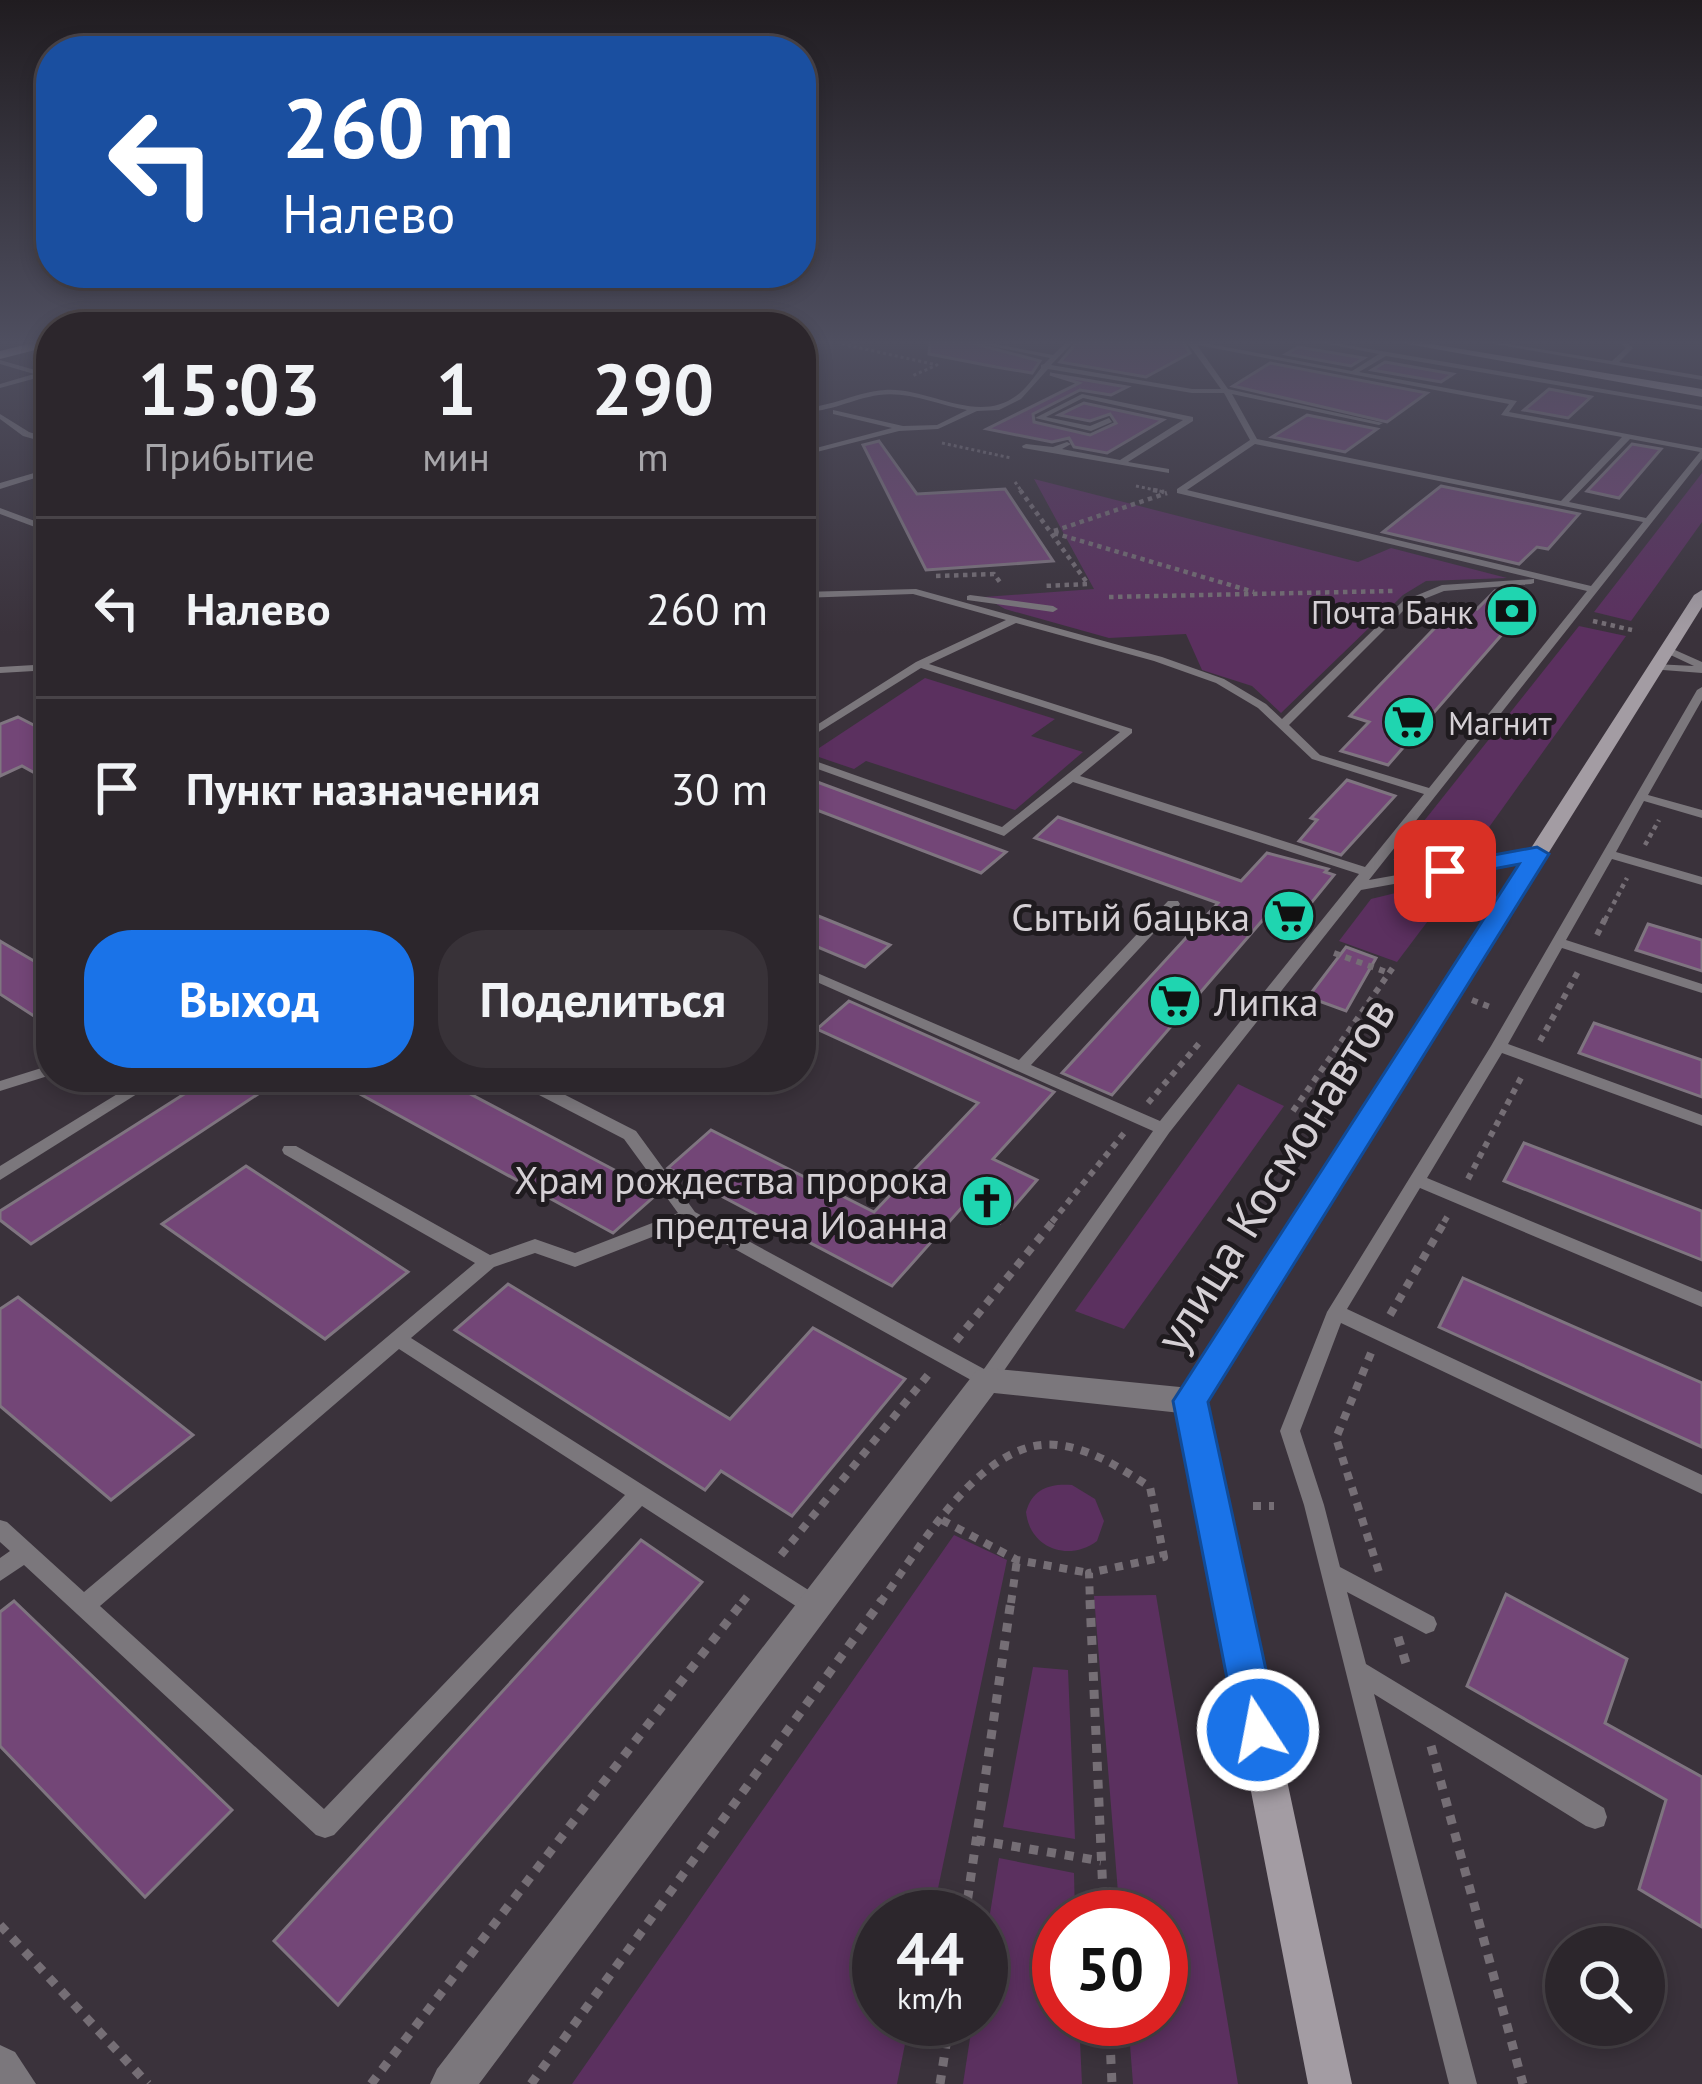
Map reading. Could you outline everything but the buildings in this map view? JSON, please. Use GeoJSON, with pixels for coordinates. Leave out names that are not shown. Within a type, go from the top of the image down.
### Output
{"type":"FeatureCollection","features":[{"type":"Feature","properties":{"kind":"main road","name":"улица Космонавтов"},"geometry":{"type":"LineString","coordinates":[[1330,2084],[1190,1401],[1702,596]]}},
{"type":"Feature","properties":{"kind":"street"},"geometry":{"type":"LineString","coordinates":[[452,2084],[987,1380],[1190,1401]]}},
{"type":"Feature","properties":{"kind":"street"},"geometry":{"type":"LineString","coordinates":[[0,2067],[14,2084]]}},
{"type":"Feature","properties":{"kind":"lane"},"geometry":{"type":"LineString","coordinates":[[816,450],[862,439]]}},
{"type":"Feature","properties":{"kind":"lane"},"geometry":{"type":"LineString","coordinates":[[1122,462],[1158,439]]}},
{"type":"Feature","properties":{"kind":"lane"},"geometry":{"type":"LineString","coordinates":[[1563,503],[1625,439]]}},
{"type":"Feature","properties":{"kind":"lane"},"geometry":{"type":"LineString","coordinates":[[546,1092],[630,1135],[689,1216],[987,1380],[1163,1129],[1702,452],[1643,439]]}},
{"type":"Feature","properties":{"kind":"lane"},"geometry":{"type":"LineString","coordinates":[[1180,491],[1254,441],[1649,521]]}},
{"type":"Feature","properties":{"kind":"lane"},"geometry":{"type":"LineString","coordinates":[[1054,450],[1067,444]]}},
{"type":"Feature","properties":{"kind":"lane"},"geometry":{"type":"LineString","coordinates":[[1026,446],[1166,471]]}},
{"type":"Feature","properties":{"kind":"lane"},"geometry":{"type":"LineString","coordinates":[[0,486],[36,475]]}},
{"type":"Feature","properties":{"kind":"lane"},"geometry":{"type":"LineString","coordinates":[[1180,491],[1594,590]]}},
{"type":"Feature","properties":{"kind":"lane"},"geometry":{"type":"LineString","coordinates":[[0,512],[36,525]]}},
{"type":"Feature","properties":{"kind":"lane"},"geometry":{"type":"LineString","coordinates":[[1282,726],[1406,602],[1435,590],[1550,580]]}},
{"type":"Feature","properties":{"kind":"lane"},"geometry":{"type":"LineString","coordinates":[[914,591],[1158,659],[1220,682],[1262,706],[1316,758],[1430,792]]}},
{"type":"Feature","properties":{"kind":"lane"},"geometry":{"type":"LineString","coordinates":[[816,594],[914,591],[1053,609]]}},
{"type":"Feature","properties":{"kind":"lane"},"geometry":{"type":"LineString","coordinates":[[816,730],[920,664],[1016,620]]}},
{"type":"Feature","properties":{"kind":"lane"},"geometry":{"type":"LineString","coordinates":[[1666,649],[1702,668]]}},
{"type":"Feature","properties":{"kind":"lane"},"geometry":{"type":"LineString","coordinates":[[816,764],[1004,832],[1128,730],[920,664]]}},
{"type":"Feature","properties":{"kind":"lane"},"geometry":{"type":"LineString","coordinates":[[0,670],[36,668]]}},
{"type":"Feature","properties":{"kind":"lane"},"geometry":{"type":"LineString","coordinates":[[1654,668],[1702,668]]}},
{"type":"Feature","properties":{"kind":"lane"},"geometry":{"type":"LineString","coordinates":[[1463,2084],[1332,1573],[1290,1431],[1336,1312],[1499,1046],[1702,690]]}},
{"type":"Feature","properties":{"kind":"lane"},"geometry":{"type":"LineString","coordinates":[[1071,777],[1366,872]]}},
{"type":"Feature","properties":{"kind":"lane"},"geometry":{"type":"LineString","coordinates":[[1642,797],[1702,814]]}},
{"type":"Feature","properties":{"kind":"lane"},"geometry":{"type":"LineString","coordinates":[[1354,887],[1537,854]]}},
{"type":"Feature","properties":{"kind":"lane"},"geometry":{"type":"LineString","coordinates":[[1609,854],[1702,881]]}},
{"type":"Feature","properties":{"kind":"lane"},"geometry":{"type":"LineString","coordinates":[[1020,1068],[1173,904]]}},
{"type":"Feature","properties":{"kind":"lane"},"geometry":{"type":"LineString","coordinates":[[1557,942],[1702,989]]}},
{"type":"Feature","properties":{"kind":"lane"},"geometry":{"type":"LineString","coordinates":[[816,977],[1163,1129]]}},
{"type":"Feature","properties":{"kind":"lane"},"geometry":{"type":"LineString","coordinates":[[1499,1046],[1702,1120]]}},
{"type":"Feature","properties":{"kind":"lane"},"geometry":{"type":"LineString","coordinates":[[0,1086],[36,1075]]}},
{"type":"Feature","properties":{"kind":"lane"},"geometry":{"type":"LineString","coordinates":[[0,1174],[132,1092]]}},
{"type":"Feature","properties":{"kind":"lane"},"geometry":{"type":"LineString","coordinates":[[290,1150],[488,1262]]}},
{"type":"Feature","properties":{"kind":"lane"},"geometry":{"type":"LineString","coordinates":[[1416,1180],[1702,1300]]}},
{"type":"Feature","properties":{"kind":"lane"},"geometry":{"type":"LineString","coordinates":[[84,1606],[488,1262],[536,1246],[575,1260],[689,1216]]}},
{"type":"Feature","properties":{"kind":"lane"},"geometry":{"type":"LineString","coordinates":[[1336,1312],[1702,1485]]}},
{"type":"Feature","properties":{"kind":"lane"},"geometry":{"type":"LineString","coordinates":[[398,1339],[813,1605]]}},
{"type":"Feature","properties":{"kind":"lane"},"geometry":{"type":"LineString","coordinates":[[0,1529],[325,1826],[640,1494]]}},
{"type":"Feature","properties":{"kind":"lane"},"geometry":{"type":"LineString","coordinates":[[0,1571],[25,1552]]}},
{"type":"Feature","properties":{"kind":"lane"},"geometry":{"type":"LineString","coordinates":[[1332,1573],[1426,1624]]}},
{"type":"Feature","properties":{"kind":"lane"},"geometry":{"type":"LineString","coordinates":[[1357,1671],[1595,1817]]}},
{"type":"Feature","properties":{"kind":"path"},"geometry":{"type":"LineString","coordinates":[[1015,482],[1088,584],[1025,587]]}},
{"type":"Feature","properties":{"kind":"path"},"geometry":{"type":"LineString","coordinates":[[1050,532],[1180,491]]}},
{"type":"Feature","properties":{"kind":"path"},"geometry":{"type":"LineString","coordinates":[[1050,532],[1262,594]]}},
{"type":"Feature","properties":{"kind":"path"},"geometry":{"type":"LineString","coordinates":[[926,577],[994,574],[1004,588]]}},
{"type":"Feature","properties":{"kind":"path"},"geometry":{"type":"LineString","coordinates":[[1109,597],[1435,590]]}},
{"type":"Feature","properties":{"kind":"path"},"geometry":{"type":"LineString","coordinates":[[1589,620],[1632,630]]}},
{"type":"Feature","properties":{"kind":"path"},"geometry":{"type":"LineString","coordinates":[[1523,2084],[1421,1710],[1336,1438],[1380,1332],[1458,1198],[1668,804]]}},
{"type":"Feature","properties":{"kind":"path"},"geometry":{"type":"LineString","coordinates":[[1293,1111],[1391,969],[1334,952]]}},
{"type":"Feature","properties":{"kind":"path"},"geometry":{"type":"LineString","coordinates":[[1472,1000],[1490,1006]]}},
{"type":"Feature","properties":{"kind":"path"},"geometry":{"type":"LineString","coordinates":[[371,2084],[765,1574],[1213,1026]]}},
{"type":"Feature","properties":{"kind":"path"},"geometry":{"type":"LineString","coordinates":[[531,2084],[940,1519],[1003,1457],[1054,1442],[1104,1458],[1150,1487],[1164,1557],[1089,1573],[1017,1560],[940,1519]]}},
{"type":"Feature","properties":{"kind":"path"},"geometry":{"type":"LineString","coordinates":[[1253,1507],[1274,1506]]}},
{"type":"Feature","properties":{"kind":"path"},"geometry":{"type":"LineString","coordinates":[[969,1890],[1017,1560]]}},
{"type":"Feature","properties":{"kind":"path"},"geometry":{"type":"LineString","coordinates":[[1089,1573],[1103,1890]]}},
{"type":"Feature","properties":{"kind":"path"},"geometry":{"type":"LineString","coordinates":[[976,1840],[1102,1862]]}},
{"type":"Feature","properties":{"kind":"path"},"geometry":{"type":"LineString","coordinates":[[0,1924],[148,2084]]}},
{"type":"Feature","properties":{"kind":"path"},"geometry":{"type":"LineString","coordinates":[[940,2084],[946,2046]]}},
{"type":"Feature","properties":{"kind":"path"},"geometry":{"type":"LineString","coordinates":[[1110,2046],[1112,2084]]}},
{"type":"Feature","properties":{"kind":"shaded area"},"geometry":{"type":"Polygon","coordinates":[[[1702,473],[1702,522],[1631,621],[1594,612],[1702,473]]]}},
{"type":"Feature","properties":{"kind":"shaded area"},"geometry":{"type":"Polygon","coordinates":[[[1034,479],[1358,562],[1391,548],[1507,578],[1426,581],[1403,595],[1281,713],[1252,686],[1202,670],[1186,634],[1109,638],[1005,609],[984,597],[1094,589],[1034,479]]]}},
{"type":"Feature","properties":{"kind":"shaded area"},"geometry":{"type":"Polygon","coordinates":[[[1579,626],[1626,636],[1472,851],[1393,860],[1579,626]]]}},
{"type":"Feature","properties":{"kind":"shaded area"},"geometry":{"type":"Polygon","coordinates":[[[925,678],[1055,719],[1031,736],[1083,752],[1015,810],[866,761],[854,769],[816,756],[816,750],[925,678]]]}},
{"type":"Feature","properties":{"kind":"shaded area"},"geometry":{"type":"Polygon","coordinates":[[[1461,877],[1397,962],[1339,941],[1371,899],[1461,877]]]}},
{"type":"Feature","properties":{"kind":"shaded area"},"geometry":{"type":"Polygon","coordinates":[[[1238,1084],[1284,1106],[1124,1329],[1075,1311],[1238,1084]]]}},
{"type":"Feature","properties":{"kind":"shaded area"},"geometry":{"type":"Polygon","coordinates":[[[1072,1485],[1095,1499],[1104,1521],[1097,1541],[1063,1551],[1035,1535],[1026,1512],[1043,1489],[1072,1485]]]}},
{"type":"Feature","properties":{"kind":"shaded area"},"geometry":{"type":"Polygon","coordinates":[[[954,1535],[1007,1560],[938,1890],[852,1890],[852,2046],[905,2046],[897,2084],[572,2084],[954,1535]]]}},
{"type":"Feature","properties":{"kind":"shaded area"},"geometry":{"type":"Polygon","coordinates":[[[1156,1595],[1238,2084],[1133,2084],[1130,2046],[1188,2046],[1188,1890],[1118,1890],[1094,1596],[1156,1595]]]}},
{"type":"Feature","properties":{"kind":"shaded area"},"geometry":{"type":"Polygon","coordinates":[[[1033,1667],[1068,1670],[1075,1839],[1003,1827],[1033,1667]]]}},
{"type":"Feature","properties":{"kind":"shaded area"},"geometry":{"type":"Polygon","coordinates":[[[999,1858],[1074,1873],[1074,1890],[1032,1890],[1032,2046],[1080,2046],[1082,2084],[963,2084],[969,2046],[1008,2046],[1008,1890],[994,1890],[999,1858]]]}},
{"type":"Feature","properties":{"kind":"place","name":"Почта Банк"},"geometry":{"type":"Point","coordinates":[1512,611]}},
{"type":"Feature","properties":{"kind":"place","name":"Магнит"},"geometry":{"type":"Point","coordinates":[1409,722]}},
{"type":"Feature","properties":{"kind":"place","name":"Сытый бацька"},"geometry":{"type":"Point","coordinates":[1289,916]}},
{"type":"Feature","properties":{"kind":"place","name":"Липка"},"geometry":{"type":"Point","coordinates":[1175,1001]}},
{"type":"Feature","properties":{"kind":"place","name":"Храм рождества пророка предтеча Иоанна"},"geometry":{"type":"Point","coordinates":[987,1201]}},
{"type":"Feature","properties":{"kind":"route"},"geometry":{"type":"LineString","coordinates":[[1258,1730],[1190,1401],[1537,854],[1445,871]]}}]}
